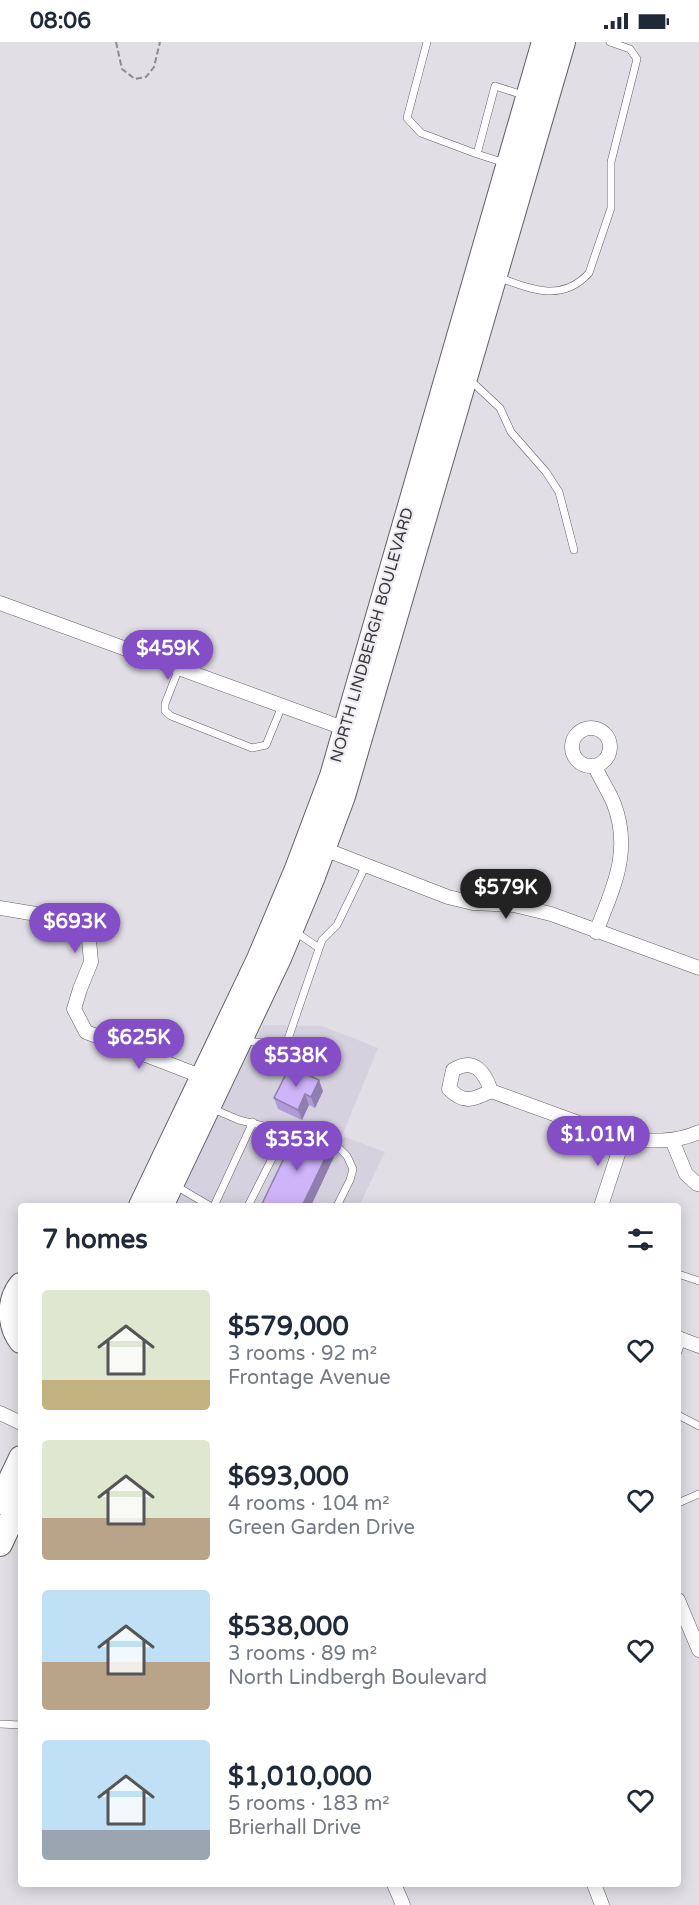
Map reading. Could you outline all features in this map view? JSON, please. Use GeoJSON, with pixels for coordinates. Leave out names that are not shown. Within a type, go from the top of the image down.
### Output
{"type":"FeatureCollection","features":[{"type":"Feature","properties":{"kind":"highway","name":"NORTH LINDBERGH BOULEVARD"},"geometry":{"type":"LineString","coordinates":[[161,1203],[164,1180],[203,1077],[259,958],[297,869],[332,776],[544,42]]}},
{"type":"Feature","properties":{"kind":"highway","name":"NORTH LINDBERGH BOULEVARD"},"geometry":{"type":"LineString","coordinates":[[144,1203],[164,1180],[209,1107],[291,929],[324,849],[356,754],[563,42]]}},
{"type":"Feature","properties":{"kind":"highway"},"geometry":{"type":"LineString","coordinates":[[131,1203],[164,1180]]}},
{"type":"Feature","properties":{"kind":"highway"},"geometry":{"type":"LineString","coordinates":[[18,1290],[11,1308],[14,1329],[18,1336]]}},
{"type":"Feature","properties":{"kind":"highway"},"geometry":{"type":"LineString","coordinates":[[0,1502],[18,1464]]}},
{"type":"Feature","properties":{"kind":"highway"},"geometry":{"type":"LineString","coordinates":[[0,1544],[18,1505]]}},
{"type":"Feature","properties":{"kind":"highway"},"geometry":{"type":"LineString","coordinates":[[0,1552],[18,1534]]}},
{"type":"Feature","properties":{"kind":"street"},"geometry":{"type":"LineString","coordinates":[[0,603],[346,729]]}},
{"type":"Feature","properties":{"kind":"street"},"geometry":{"type":"LineString","coordinates":[[595,766],[613,802],[622,845],[618,876],[596,932]]}},
{"type":"Feature","properties":{"kind":"street"},"geometry":{"type":"LineString","coordinates":[[324,849],[448,897],[473,903],[514,905],[551,914],[699,968]]}},
{"type":"Feature","properties":{"kind":"street"},"geometry":{"type":"LineString","coordinates":[[0,908],[48,916],[81,925],[89,940],[91,962],[74,1009],[86,1032],[203,1077]]}},
{"type":"Feature","properties":{"kind":"street"},"geometry":{"type":"LineString","coordinates":[[491,1091],[623,1139],[672,1140],[699,1132]]}},
{"type":"Feature","properties":{"kind":"street"},"geometry":{"type":"LineString","coordinates":[[603,1203],[623,1139]]}},
{"type":"Feature","properties":{"kind":"street"},"geometry":{"type":"LineString","coordinates":[[672,1140],[686,1174],[699,1184]]}},
{"type":"Feature","properties":{"kind":"street"},"geometry":{"type":"LineString","coordinates":[[681,1343],[699,1346]]}},
{"type":"Feature","properties":{"kind":"street"},"geometry":{"type":"LineString","coordinates":[[0,1413],[18,1422]]}},
{"type":"Feature","properties":{"kind":"street"},"geometry":{"type":"LineString","coordinates":[[681,1607],[699,1650]]}},
{"type":"Feature","properties":{"kind":"street"},"geometry":{"type":"LineString","coordinates":[[395,1887],[403,1905]]}},
{"type":"Feature","properties":{"kind":"street"},"geometry":{"type":"LineString","coordinates":[[595,1887],[602,1905]]}},
{"type":"Feature","properties":{"kind":"lane"},"geometry":{"type":"LineString","coordinates":[[427,42],[407,118],[421,134],[509,164]]}},
{"type":"Feature","properties":{"kind":"lane"},"geometry":{"type":"LineString","coordinates":[[495,276],[529,288],[553,292],[577,282],[590,273],[611,208],[611,162],[637,59],[631,45],[610,42]]}},
{"type":"Feature","properties":{"kind":"lane"},"geometry":{"type":"LineString","coordinates":[[477,154],[495,86],[528,97]]}},
{"type":"Feature","properties":{"kind":"lane"},"geometry":{"type":"LineString","coordinates":[[466,376],[500,408],[511,432],[546,472],[559,492],[574,550]]}},
{"type":"Feature","properties":{"kind":"lane"},"geometry":{"type":"LineString","coordinates":[[179,668],[165,704],[165,711],[171,716],[252,748],[266,745],[282,706]]}},
{"type":"Feature","properties":{"kind":"lane"},"geometry":{"type":"LineString","coordinates":[[288,1042],[322,940],[337,925],[366,865]]}},
{"type":"Feature","properties":{"kind":"lane"},"geometry":{"type":"LineString","coordinates":[[291,929],[319,948]]}},
{"type":"Feature","properties":{"kind":"lane"},"geometry":{"type":"LineString","coordinates":[[240,1040],[265,1043],[288,1042],[326,1070]]}},
{"type":"Feature","properties":{"kind":"lane"},"geometry":{"type":"LineString","coordinates":[[209,1107],[239,1120],[338,1147],[348,1156],[353,1169],[338,1203]]}},
{"type":"Feature","properties":{"kind":"lane"},"geometry":{"type":"LineString","coordinates":[[213,1203],[253,1122]]}},
{"type":"Feature","properties":{"kind":"lane"},"geometry":{"type":"LineString","coordinates":[[250,1203],[286,1131]]}},
{"type":"Feature","properties":{"kind":"lane"},"geometry":{"type":"LineString","coordinates":[[164,1180],[206,1203]]}},
{"type":"Feature","properties":{"kind":"lane"},"geometry":{"type":"LineString","coordinates":[[681,1275],[699,1281]]}},
{"type":"Feature","properties":{"kind":"lane"},"geometry":{"type":"LineString","coordinates":[[681,1417],[699,1426]]}},
{"type":"Feature","properties":{"kind":"lane"},"geometry":{"type":"LineString","coordinates":[[681,1502],[699,1494]]}},
{"type":"Feature","properties":{"kind":"lane"},"geometry":{"type":"LineString","coordinates":[[0,1724],[18,1725]]}},
{"type":"Feature","properties":{"kind":"path"},"geometry":{"type":"LineString","coordinates":[[116,42],[122,69],[135,79],[146,77],[154,67],[160,42]]}},
{"type":"Feature","properties":{"kind":"shaded area"},"geometry":{"type":"Polygon","coordinates":[[[263,1025],[322,1026],[378,1048],[342,1136],[385,1152],[360,1203],[174,1203],[263,1025]]]}},
{"type":"Feature","properties":{"kind":"building"},"geometry":{"type":"Polygon","coordinates":[[[290,1066],[319,1080],[311,1097],[305,1094],[298,1110],[274,1098],[290,1066]]]}},
{"type":"Feature","properties":{"kind":"building"},"geometry":{"type":"Polygon","coordinates":[[[297,1131],[331,1146],[303,1203],[262,1203],[297,1131]]]}}]}
